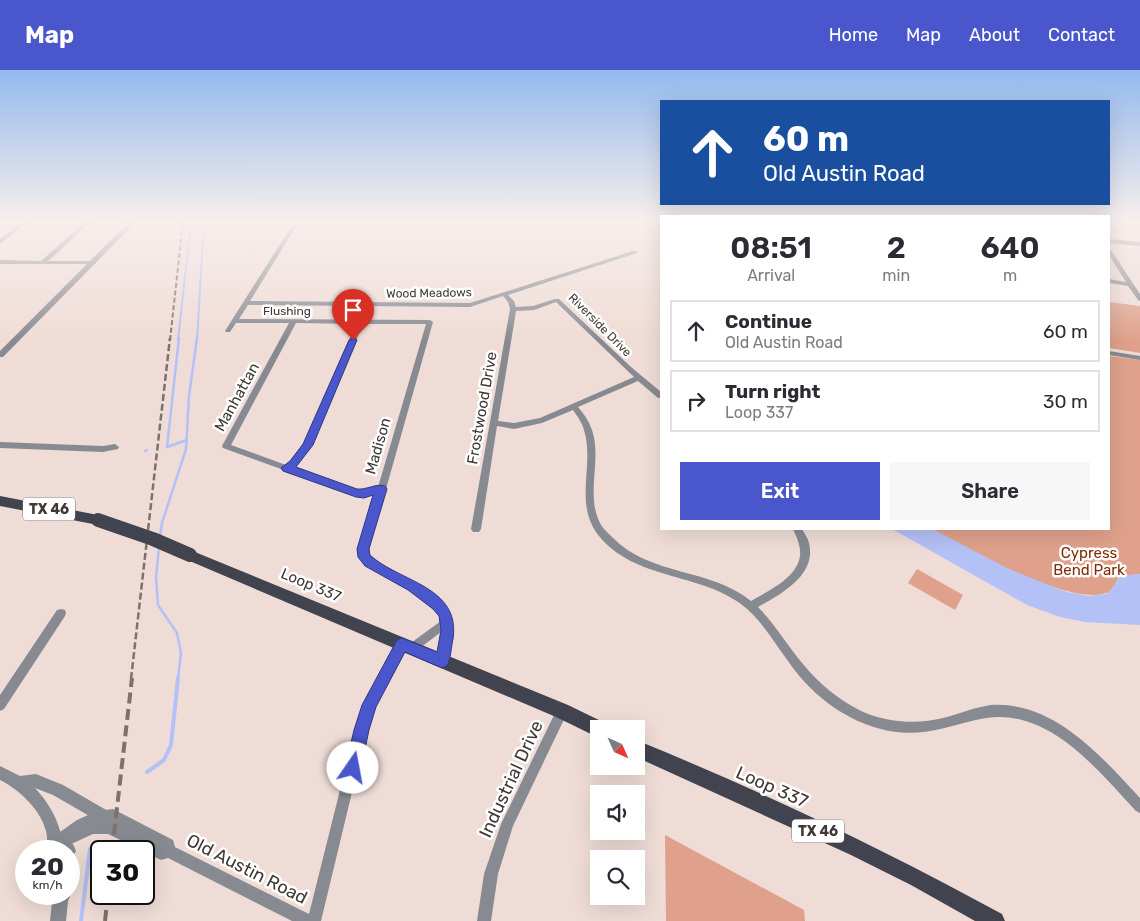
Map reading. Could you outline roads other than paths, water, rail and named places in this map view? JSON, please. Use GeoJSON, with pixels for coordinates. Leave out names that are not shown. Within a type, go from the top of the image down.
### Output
{"type":"FeatureCollection","features":[{"type":"Feature","properties":{"kind":"main road","name":"Loop 337"},"geometry":{"type":"LineString","coordinates":[[0,502],[49,508],[98,520],[153,539],[562,711],[590,725]]}},
{"type":"Feature","properties":{"kind":"main road","name":"Loop 337"},"geometry":{"type":"LineString","coordinates":[[645,752],[858,848],[918,878],[995,921]]}},
{"type":"Feature","properties":{"kind":"street"},"geometry":{"type":"LineString","coordinates":[[0,262],[93,263]]}},
{"type":"Feature","properties":{"kind":"street"},"geometry":{"type":"LineString","coordinates":[[228,330],[272,262]]}},
{"type":"Feature","properties":{"kind":"street","name":"Wood Meadows"},"geometry":{"type":"LineString","coordinates":[[246,303],[464,306],[479,304],[606,262]]}},
{"type":"Feature","properties":{"kind":"street"},"geometry":{"type":"LineString","coordinates":[[1116,262],[1140,299]]}},
{"type":"Feature","properties":{"kind":"street"},"geometry":{"type":"LineString","coordinates":[[0,355],[93,263]]}},
{"type":"Feature","properties":{"kind":"street"},"geometry":{"type":"LineString","coordinates":[[1110,281],[1130,284]]}},
{"type":"Feature","properties":{"kind":"street"},"geometry":{"type":"LineString","coordinates":[[505,295],[511,301],[513,309]]}},
{"type":"Feature","properties":{"kind":"street","name":"Riverside Drive"},"geometry":{"type":"LineString","coordinates":[[513,309],[534,308],[557,300],[638,378],[660,395]]}},
{"type":"Feature","properties":{"kind":"street","name":"Frostwood Drive"},"geometry":{"type":"LineString","coordinates":[[476,529],[513,309]]}},
{"type":"Feature","properties":{"kind":"street","name":"Flushing"},"geometry":{"type":"LineString","coordinates":[[234,321],[430,322]]}},
{"type":"Feature","properties":{"kind":"street","name":"Manhattan"},"geometry":{"type":"LineString","coordinates":[[293,322],[226,446],[356,493],[364,494],[381,489]]}},
{"type":"Feature","properties":{"kind":"street"},"geometry":{"type":"LineString","coordinates":[[287,468],[294,464],[308,445],[360,322]]}},
{"type":"Feature","properties":{"kind":"street","name":"Madison"},"geometry":{"type":"LineString","coordinates":[[430,322],[363,549],[364,557],[370,562],[413,586],[438,605],[446,614],[447,630],[442,661]]}},
{"type":"Feature","properties":{"kind":"street"},"geometry":{"type":"LineString","coordinates":[[1110,354],[1140,358]]}},
{"type":"Feature","properties":{"kind":"street"},"geometry":{"type":"LineString","coordinates":[[493,423],[514,426],[542,420],[638,378]]}},
{"type":"Feature","properties":{"kind":"street"},"geometry":{"type":"LineString","coordinates":[[574,406],[589,433],[591,450],[589,491],[595,521],[602,534],[630,558],[728,591],[751,606],[773,631],[800,669],[815,685],[845,708],[861,716],[896,727],[933,726],[993,711],[1021,714],[1052,726],[1075,741],[1140,807]]}},
{"type":"Feature","properties":{"kind":"street"},"geometry":{"type":"LineString","coordinates":[[0,445],[103,449],[115,447]]}},
{"type":"Feature","properties":{"kind":"street"},"geometry":{"type":"LineString","coordinates":[[751,606],[787,584],[799,571],[806,554],[802,535],[799,530]]}},
{"type":"Feature","properties":{"kind":"street"},"geometry":{"type":"LineString","coordinates":[[0,704],[61,613]]}},
{"type":"Feature","properties":{"kind":"street"},"geometry":{"type":"LineString","coordinates":[[314,921],[361,730],[369,705],[407,646],[446,625]]}},
{"type":"Feature","properties":{"kind":"street","name":"Industrial Drive"},"geometry":{"type":"LineString","coordinates":[[484,921],[491,874],[507,824],[562,711]]}},
{"type":"Feature","properties":{"kind":"street"},"geometry":{"type":"LineString","coordinates":[[0,773],[19,783],[41,805],[51,822],[57,840]]}},
{"type":"Feature","properties":{"kind":"street"},"geometry":{"type":"LineString","coordinates":[[19,783],[36,782],[58,790],[104,816]]}},
{"type":"Feature","properties":{"kind":"street"},"geometry":{"type":"LineString","coordinates":[[67,840],[79,826],[104,816]]}},
{"type":"Feature","properties":{"kind":"street","name":"Old Austin Road"},"geometry":{"type":"LineString","coordinates":[[104,816],[116,817],[168,846],[169,851]]}},
{"type":"Feature","properties":{"kind":"street","name":"Old Austin Road"},"geometry":{"type":"LineString","coordinates":[[74,840],[93,828],[109,827],[161,853],[169,851],[307,921]]}},
{"type":"Feature","properties":{"kind":"street"},"geometry":{"type":"LineString","coordinates":[[58,921],[59,905]]}},
{"type":"Feature","properties":{"kind":"water"},"geometry":{"type":"Polygon","coordinates":[[[894,530],[934,530],[1011,570],[1067,592],[1089,596],[1106,594],[1120,576],[1140,574],[1140,625],[1085,622],[1060,617],[1027,605],[894,530]]]}},
{"type":"Feature","properties":{"kind":"waterway"},"geometry":{"type":"LineString","coordinates":[[178,340],[187,262]]}},
{"type":"Feature","properties":{"kind":"waterway"},"geometry":{"type":"LineString","coordinates":[[197,340],[202,262]]}},
{"type":"Feature","properties":{"kind":"waterway"},"geometry":{"type":"LineString","coordinates":[[179,338],[167,447],[186,440]]}},
{"type":"Feature","properties":{"kind":"waterway"},"geometry":{"type":"LineString","coordinates":[[186,440],[189,396],[197,338]]}},
{"type":"Feature","properties":{"kind":"waterway"},"geometry":{"type":"LineString","coordinates":[[160,536],[162,523],[186,449],[186,440]]}},
{"type":"Feature","properties":{"kind":"waterway"},"geometry":{"type":"LineString","coordinates":[[159,547],[156,578],[158,605],[177,633],[181,653],[178,679]]}},
{"type":"Feature","properties":{"kind":"waterway"},"geometry":{"type":"LineString","coordinates":[[147,772],[164,760],[171,745],[178,678]]}},
{"type":"Feature","properties":{"kind":"waterway"},"geometry":{"type":"LineString","coordinates":[[81,921],[90,849]]}},
{"type":"Feature","properties":{"kind":"railway"},"geometry":{"type":"LineString","coordinates":[[170,340],[179,262]]}},
{"type":"Feature","properties":{"kind":"railway"},"geometry":{"type":"LineString","coordinates":[[131,679],[170,338]]}},
{"type":"Feature","properties":{"kind":"railway"},"geometry":{"type":"LineString","coordinates":[[113,840],[132,678]]}},
{"type":"Feature","properties":{"kind":"railway"},"geometry":{"type":"LineString","coordinates":[[105,921],[107,905]]}},
{"type":"Feature","properties":{"kind":"park label","name":"Cypress Bend Park"},"geometry":{"type":"Point","coordinates":[1089,562]}}]}
